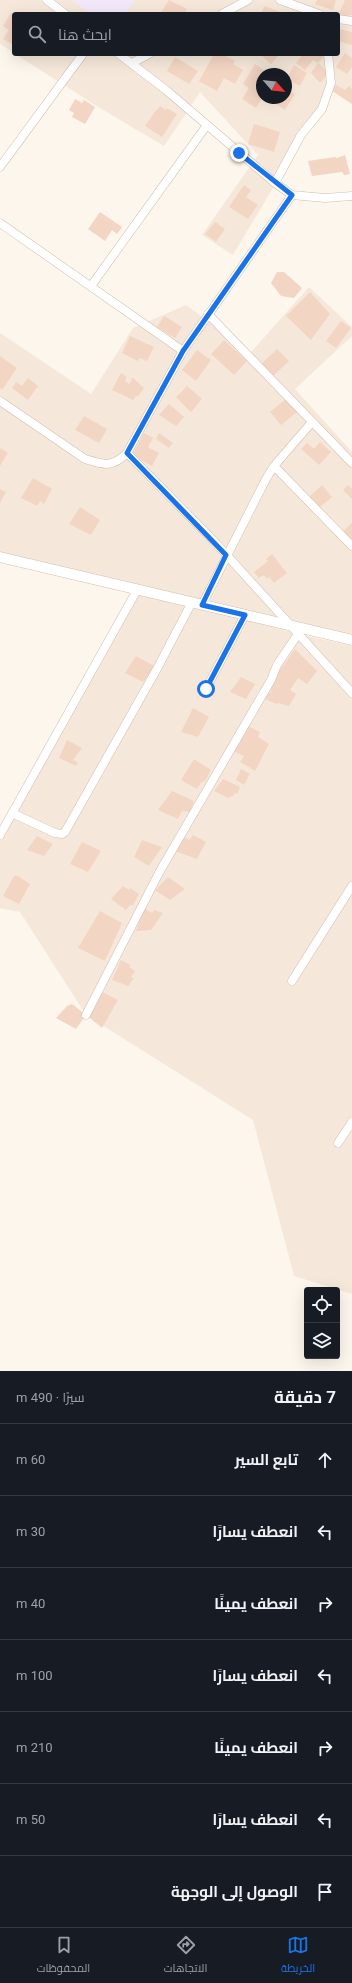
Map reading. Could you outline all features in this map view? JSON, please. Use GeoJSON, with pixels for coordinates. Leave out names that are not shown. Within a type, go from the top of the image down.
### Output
{"type":"FeatureCollection","features":[{"type":"Feature","properties":{"kind":"street"},"geometry":{"type":"LineString","coordinates":[[47,0],[62,12]]}},
{"type":"Feature","properties":{"kind":"street"},"geometry":{"type":"LineString","coordinates":[[226,12],[248,0]]}},
{"type":"Feature","properties":{"kind":"street"},"geometry":{"type":"LineString","coordinates":[[280,0],[314,12]]}},
{"type":"Feature","properties":{"kind":"street"},"geometry":{"type":"LineString","coordinates":[[340,19],[352,21]]}},
{"type":"Feature","properties":{"kind":"street"},"geometry":{"type":"LineString","coordinates":[[0,167],[83,56]]}},
{"type":"Feature","properties":{"kind":"street"},"geometry":{"type":"LineString","coordinates":[[122,56],[275,183],[292,195],[325,198],[352,196]]}},
{"type":"Feature","properties":{"kind":"street"},"geometry":{"type":"LineString","coordinates":[[132,63],[145,56]]}},
{"type":"Feature","properties":{"kind":"street"},"geometry":{"type":"LineString","coordinates":[[275,183],[300,135],[322,109],[331,83],[328,56]]}},
{"type":"Feature","properties":{"kind":"street"},"geometry":{"type":"LineString","coordinates":[[91,286],[206,125]]}},
{"type":"Feature","properties":{"kind":"street"},"geometry":{"type":"LineString","coordinates":[[0,401],[85,458],[101,464],[118,462],[127,453],[183,351],[292,195]]}},
{"type":"Feature","properties":{"kind":"street"},"geometry":{"type":"LineString","coordinates":[[0,223],[183,351]]}},
{"type":"Feature","properties":{"kind":"street"},"geometry":{"type":"LineString","coordinates":[[208,314],[352,463]]}},
{"type":"Feature","properties":{"kind":"street"},"geometry":{"type":"LineString","coordinates":[[12,813],[55,833],[62,834],[65,832],[158,667],[226,555],[274,466],[312,422]]}},
{"type":"Feature","properties":{"kind":"street"},"geometry":{"type":"LineString","coordinates":[[127,453],[226,555],[352,693]]}},
{"type":"Feature","properties":{"kind":"street"},"geometry":{"type":"LineString","coordinates":[[274,466],[352,546]]}},
{"type":"Feature","properties":{"kind":"street"},"geometry":{"type":"LineString","coordinates":[[0,557],[352,640]]}},
{"type":"Feature","properties":{"kind":"street"},"geometry":{"type":"LineString","coordinates":[[0,836],[137,590]]}},
{"type":"Feature","properties":{"kind":"street"},"geometry":{"type":"LineString","coordinates":[[206,689],[245,615]]}},
{"type":"Feature","properties":{"kind":"street"},"geometry":{"type":"LineString","coordinates":[[86,1015],[160,871],[271,680],[277,665],[298,634]]}},
{"type":"Feature","properties":{"kind":"street"},"geometry":{"type":"LineString","coordinates":[[292,982],[352,886]]}},
{"type":"Feature","properties":{"kind":"street"},"geometry":{"type":"LineString","coordinates":[[338,1144],[352,1122]]}},
{"type":"Feature","properties":{"kind":"shaded area"},"geometry":{"type":"Polygon","coordinates":[[[0,0],[352,0],[352,104],[331,90],[233,255],[202,235],[258,155],[200,92],[164,146],[100,108],[18,56],[340,56],[340,12],[12,12],[12,52],[0,44],[0,0]]]}},
{"type":"Feature","properties":{"kind":"shaded area"},"geometry":{"type":"Polygon","coordinates":[[[72,0],[135,0],[126,12],[88,12],[72,0]]]}},
{"type":"Feature","properties":{"kind":"shaded area"},"geometry":{"type":"Polygon","coordinates":[[[309,287],[352,327],[352,336],[295,389],[352,452],[352,639],[146,592],[298,634],[352,646],[352,1294],[340,1290],[340,1287],[329,1287],[294,1276],[253,1120],[86,1015],[20,912],[0,908],[0,831],[137,590],[0,557],[0,333],[91,394],[133,328],[186,305],[251,352],[309,287]]]}},
{"type":"Feature","properties":{"kind":"building"},"geometry":{"type":"Polygon","coordinates":[[[169,0],[187,9],[185,12],[161,12],[169,0]]]}},
{"type":"Feature","properties":{"kind":"building"},"geometry":{"type":"Polygon","coordinates":[[[317,0],[336,0],[333,10],[315,4],[317,0]]]}},
{"type":"Feature","properties":{"kind":"building"},"geometry":{"type":"Polygon","coordinates":[[[345,0],[352,0],[352,15],[345,17],[339,12],[345,0]]]}},
{"type":"Feature","properties":{"kind":"building"},"geometry":{"type":"Polygon","coordinates":[[[264,6],[281,12],[262,12],[264,6]]]}},
{"type":"Feature","properties":{"kind":"building"},"geometry":{"type":"Polygon","coordinates":[[[11,13],[12,14],[12,44],[3,39],[9,30],[3,26],[11,13]]]}},
{"type":"Feature","properties":{"kind":"building"},"geometry":{"type":"Polygon","coordinates":[[[340,29],[352,32],[352,45],[340,42],[340,29]]]}},
{"type":"Feature","properties":{"kind":"building"},"geometry":{"type":"Polygon","coordinates":[[[345,53],[352,58],[352,67],[347,74],[336,67],[345,53]]]}},
{"type":"Feature","properties":{"kind":"building"},"geometry":{"type":"Polygon","coordinates":[[[213,56],[226,56],[235,61],[233,64],[243,70],[235,84],[224,78],[217,91],[199,81],[213,56]]]}},
{"type":"Feature","properties":{"kind":"building"},"geometry":{"type":"Polygon","coordinates":[[[262,56],[278,56],[271,64],[262,56]]]}},
{"type":"Feature","properties":{"kind":"building"},"geometry":{"type":"Polygon","coordinates":[[[301,56],[323,57],[318,63],[313,60],[305,70],[296,63],[301,56]]]}},
{"type":"Feature","properties":{"kind":"building"},"geometry":{"type":"Polygon","coordinates":[[[175,57],[198,71],[189,84],[167,71],[175,57]]]}},
{"type":"Feature","properties":{"kind":"building"},"geometry":{"type":"Polygon","coordinates":[[[318,63],[329,73],[320,83],[311,73],[318,63]]]}},
{"type":"Feature","properties":{"kind":"building"},"geometry":{"type":"Polygon","coordinates":[[[255,64],[261,68],[256,68],[256,104],[258,104],[256,108],[242,99],[249,88],[243,84],[255,64]]]}},
{"type":"Feature","properties":{"kind":"building"},"geometry":{"type":"Polygon","coordinates":[[[294,65],[307,73],[300,86],[292,82],[292,69],[294,65]]]}},
{"type":"Feature","properties":{"kind":"building"},"geometry":{"type":"Polygon","coordinates":[[[336,85],[345,90],[349,86],[352,89],[352,104],[331,90],[336,85]]]}},
{"type":"Feature","properties":{"kind":"building"},"geometry":{"type":"Polygon","coordinates":[[[292,92],[295,94],[292,99],[292,92]]]}},
{"type":"Feature","properties":{"kind":"building"},"geometry":{"type":"Polygon","coordinates":[[[75,99],[82,103],[84,100],[95,107],[85,124],[72,117],[74,113],[69,110],[75,99]]]}},
{"type":"Feature","properties":{"kind":"building"},"geometry":{"type":"Polygon","coordinates":[[[276,104],[289,104],[285,110],[276,104]]]}},
{"type":"Feature","properties":{"kind":"building"},"geometry":{"type":"Polygon","coordinates":[[[160,106],[177,114],[162,137],[145,126],[160,106]]]}},
{"type":"Feature","properties":{"kind":"building"},"geometry":{"type":"Polygon","coordinates":[[[254,124],[280,132],[274,152],[248,144],[254,124]]]}},
{"type":"Feature","properties":{"kind":"building"},"geometry":{"type":"Polygon","coordinates":[[[345,155],[350,174],[344,175],[342,172],[312,176],[308,161],[335,157],[337,158],[345,155]]]}},
{"type":"Feature","properties":{"kind":"building"},"geometry":{"type":"Polygon","coordinates":[[[244,185],[251,190],[246,197],[258,205],[248,219],[229,207],[244,185]]]}},
{"type":"Feature","properties":{"kind":"building"},"geometry":{"type":"Polygon","coordinates":[[[100,212],[122,227],[117,234],[112,230],[105,241],[88,229],[100,212]]]}},
{"type":"Feature","properties":{"kind":"building"},"geometry":{"type":"Polygon","coordinates":[[[215,222],[225,229],[216,242],[205,234],[215,222]]]}},
{"type":"Feature","properties":{"kind":"building"},"geometry":{"type":"Polygon","coordinates":[[[277,272],[284,272],[302,288],[294,298],[281,296],[271,283],[277,272]]]}},
{"type":"Feature","properties":{"kind":"building"},"geometry":{"type":"Polygon","coordinates":[[[310,292],[330,314],[311,340],[286,316],[310,292]]]}},
{"type":"Feature","properties":{"kind":"building"},"geometry":{"type":"Polygon","coordinates":[[[164,316],[182,327],[175,338],[157,327],[164,316]]]}},
{"type":"Feature","properties":{"kind":"building"},"geometry":{"type":"Polygon","coordinates":[[[341,321],[351,328],[336,348],[326,341],[341,321]]]}},
{"type":"Feature","properties":{"kind":"building"},"geometry":{"type":"Polygon","coordinates":[[[130,336],[154,347],[147,361],[139,358],[138,361],[122,353],[130,336]]]}},
{"type":"Feature","properties":{"kind":"building"},"geometry":{"type":"Polygon","coordinates":[[[224,340],[247,361],[234,375],[211,354],[224,340]]]}},
{"type":"Feature","properties":{"kind":"building"},"geometry":{"type":"Polygon","coordinates":[[[277,349],[289,361],[273,376],[261,364],[277,349]]]}},
{"type":"Feature","properties":{"kind":"building"},"geometry":{"type":"Polygon","coordinates":[[[197,350],[211,360],[196,381],[182,370],[197,350]]]}},
{"type":"Feature","properties":{"kind":"building"},"geometry":{"type":"Polygon","coordinates":[[[0,356],[17,368],[2,390],[0,388],[0,356]]]}},
{"type":"Feature","properties":{"kind":"building"},"geometry":{"type":"Polygon","coordinates":[[[121,373],[127,377],[125,381],[129,384],[132,380],[130,379],[133,378],[144,388],[133,400],[112,390],[121,373]]]}},
{"type":"Feature","properties":{"kind":"building"},"geometry":{"type":"Polygon","coordinates":[[[28,378],[38,386],[28,400],[12,388],[16,382],[22,386],[28,378]]]}},
{"type":"Feature","properties":{"kind":"building"},"geometry":{"type":"Polygon","coordinates":[[[187,386],[202,399],[191,412],[176,397],[187,386]]]}},
{"type":"Feature","properties":{"kind":"building"},"geometry":{"type":"Polygon","coordinates":[[[286,399],[297,412],[281,425],[270,412],[286,399]]]}},
{"type":"Feature","properties":{"kind":"building"},"geometry":{"type":"Polygon","coordinates":[[[169,404],[184,417],[176,426],[159,415],[169,404]]]}},
{"type":"Feature","properties":{"kind":"building"},"geometry":{"type":"Polygon","coordinates":[[[84,416],[107,429],[99,443],[75,430],[84,416]]]}},
{"type":"Feature","properties":{"kind":"building"},"geometry":{"type":"Polygon","coordinates":[[[144,433],[153,438],[148,447],[159,453],[152,466],[132,455],[144,433]]]}},
{"type":"Feature","properties":{"kind":"building"},"geometry":{"type":"Polygon","coordinates":[[[159,433],[173,443],[169,448],[156,439],[159,433]]]}},
{"type":"Feature","properties":{"kind":"building"},"geometry":{"type":"Polygon","coordinates":[[[320,442],[331,452],[319,465],[301,449],[307,443],[314,449],[320,442]]]}},
{"type":"Feature","properties":{"kind":"building"},"geometry":{"type":"Polygon","coordinates":[[[0,448],[8,453],[0,466],[0,448]]]}},
{"type":"Feature","properties":{"kind":"building"},"geometry":{"type":"Polygon","coordinates":[[[33,478],[52,489],[44,504],[40,501],[37,506],[21,498],[33,478]]]}},
{"type":"Feature","properties":{"kind":"building"},"geometry":{"type":"Polygon","coordinates":[[[322,485],[332,497],[319,508],[309,497],[322,485]]]}},
{"type":"Feature","properties":{"kind":"building"},"geometry":{"type":"Polygon","coordinates":[[[348,485],[352,489],[352,499],[343,490],[348,485]]]}},
{"type":"Feature","properties":{"kind":"building"},"geometry":{"type":"Polygon","coordinates":[[[0,489],[6,492],[0,503],[0,489]]]}},
{"type":"Feature","properties":{"kind":"building"},"geometry":{"type":"Polygon","coordinates":[[[80,507],[100,520],[91,535],[69,524],[80,507]]]}},
{"type":"Feature","properties":{"kind":"building"},"geometry":{"type":"Polygon","coordinates":[[[352,523],[352,544],[341,533],[352,523]]]}},
{"type":"Feature","properties":{"kind":"building"},"geometry":{"type":"Polygon","coordinates":[[[272,554],[287,573],[274,583],[269,577],[267,579],[264,575],[259,578],[254,572],[268,561],[266,559],[272,554]]]}},
{"type":"Feature","properties":{"kind":"building"},"geometry":{"type":"Polygon","coordinates":[[[295,649],[317,671],[307,684],[298,678],[290,690],[296,694],[289,706],[277,704],[265,699],[267,697],[264,696],[267,692],[270,693],[272,687],[269,685],[295,649]]]}},
{"type":"Feature","properties":{"kind":"building"},"geometry":{"type":"Polygon","coordinates":[[[136,656],[156,667],[143,682],[125,673],[136,656]]]}},
{"type":"Feature","properties":{"kind":"building"},"geometry":{"type":"Polygon","coordinates":[[[241,677],[255,684],[246,699],[230,692],[241,677]]]}},
{"type":"Feature","properties":{"kind":"building"},"geometry":{"type":"Polygon","coordinates":[[[193,708],[209,717],[198,737],[181,732],[193,708]]]}},
{"type":"Feature","properties":{"kind":"building"},"geometry":{"type":"Polygon","coordinates":[[[248,726],[260,732],[258,737],[269,744],[255,771],[240,762],[244,756],[233,751],[248,726]]]}},
{"type":"Feature","properties":{"kind":"building"},"geometry":{"type":"Polygon","coordinates":[[[67,740],[82,748],[73,760],[78,762],[76,766],[59,758],[67,740]]]}},
{"type":"Feature","properties":{"kind":"building"},"geometry":{"type":"Polygon","coordinates":[[[194,759],[211,770],[206,780],[201,783],[197,789],[181,780],[194,759]]]}},
{"type":"Feature","properties":{"kind":"building"},"geometry":{"type":"Polygon","coordinates":[[[241,769],[250,774],[244,785],[236,780],[241,769]]]}},
{"type":"Feature","properties":{"kind":"building"},"geometry":{"type":"Polygon","coordinates":[[[223,779],[240,787],[237,794],[235,793],[233,796],[228,798],[214,791],[223,779]]]}},
{"type":"Feature","properties":{"kind":"building"},"geometry":{"type":"Polygon","coordinates":[[[172,791],[194,801],[190,812],[182,811],[178,819],[158,810],[172,791]]]}},
{"type":"Feature","properties":{"kind":"building"},"geometry":{"type":"Polygon","coordinates":[[[193,835],[206,842],[197,859],[175,851],[184,837],[189,840],[193,835]]]}},
{"type":"Feature","properties":{"kind":"building"},"geometry":{"type":"Polygon","coordinates":[[[37,836],[53,844],[44,856],[27,850],[37,836]]]}},
{"type":"Feature","properties":{"kind":"building"},"geometry":{"type":"Polygon","coordinates":[[[142,840],[162,847],[149,866],[134,857],[142,840]]]}},
{"type":"Feature","properties":{"kind":"building"},"geometry":{"type":"Polygon","coordinates":[[[82,842],[101,851],[88,872],[70,864],[82,842]]]}},
{"type":"Feature","properties":{"kind":"building"},"geometry":{"type":"Polygon","coordinates":[[[14,876],[18,876],[30,884],[19,904],[3,896],[14,876]]]}},
{"type":"Feature","properties":{"kind":"building"},"geometry":{"type":"Polygon","coordinates":[[[168,877],[185,889],[170,900],[155,890],[168,877]]]}},
{"type":"Feature","properties":{"kind":"building"},"geometry":{"type":"Polygon","coordinates":[[[123,886],[129,890],[130,888],[139,894],[133,905],[130,905],[126,910],[111,899],[123,886]]]}},
{"type":"Feature","properties":{"kind":"building"},"geometry":{"type":"Polygon","coordinates":[[[144,908],[152,913],[154,910],[163,913],[151,930],[136,931],[144,908]]]}},
{"type":"Feature","properties":{"kind":"building"},"geometry":{"type":"Polygon","coordinates":[[[100,911],[122,923],[105,961],[78,948],[100,911]]]}},
{"type":"Feature","properties":{"kind":"building"},"geometry":{"type":"Polygon","coordinates":[[[121,960],[131,965],[129,967],[135,971],[131,977],[134,978],[128,986],[112,980],[121,960]]]}},
{"type":"Feature","properties":{"kind":"building"},"geometry":{"type":"Polygon","coordinates":[[[102,992],[118,1000],[102,1028],[89,1017],[102,992]]]}},
{"type":"Feature","properties":{"kind":"building"},"geometry":{"type":"Polygon","coordinates":[[[72,1004],[86,1015],[76,1029],[56,1018],[67,1006],[72,1004]]]}},
{"type":"Feature","properties":{"kind":"route"},"geometry":{"type":"LineString","coordinates":[[206,689],[245,615],[202,605],[226,555],[171,496],[127,453],[183,351],[292,195],[239,153]]}}]}
